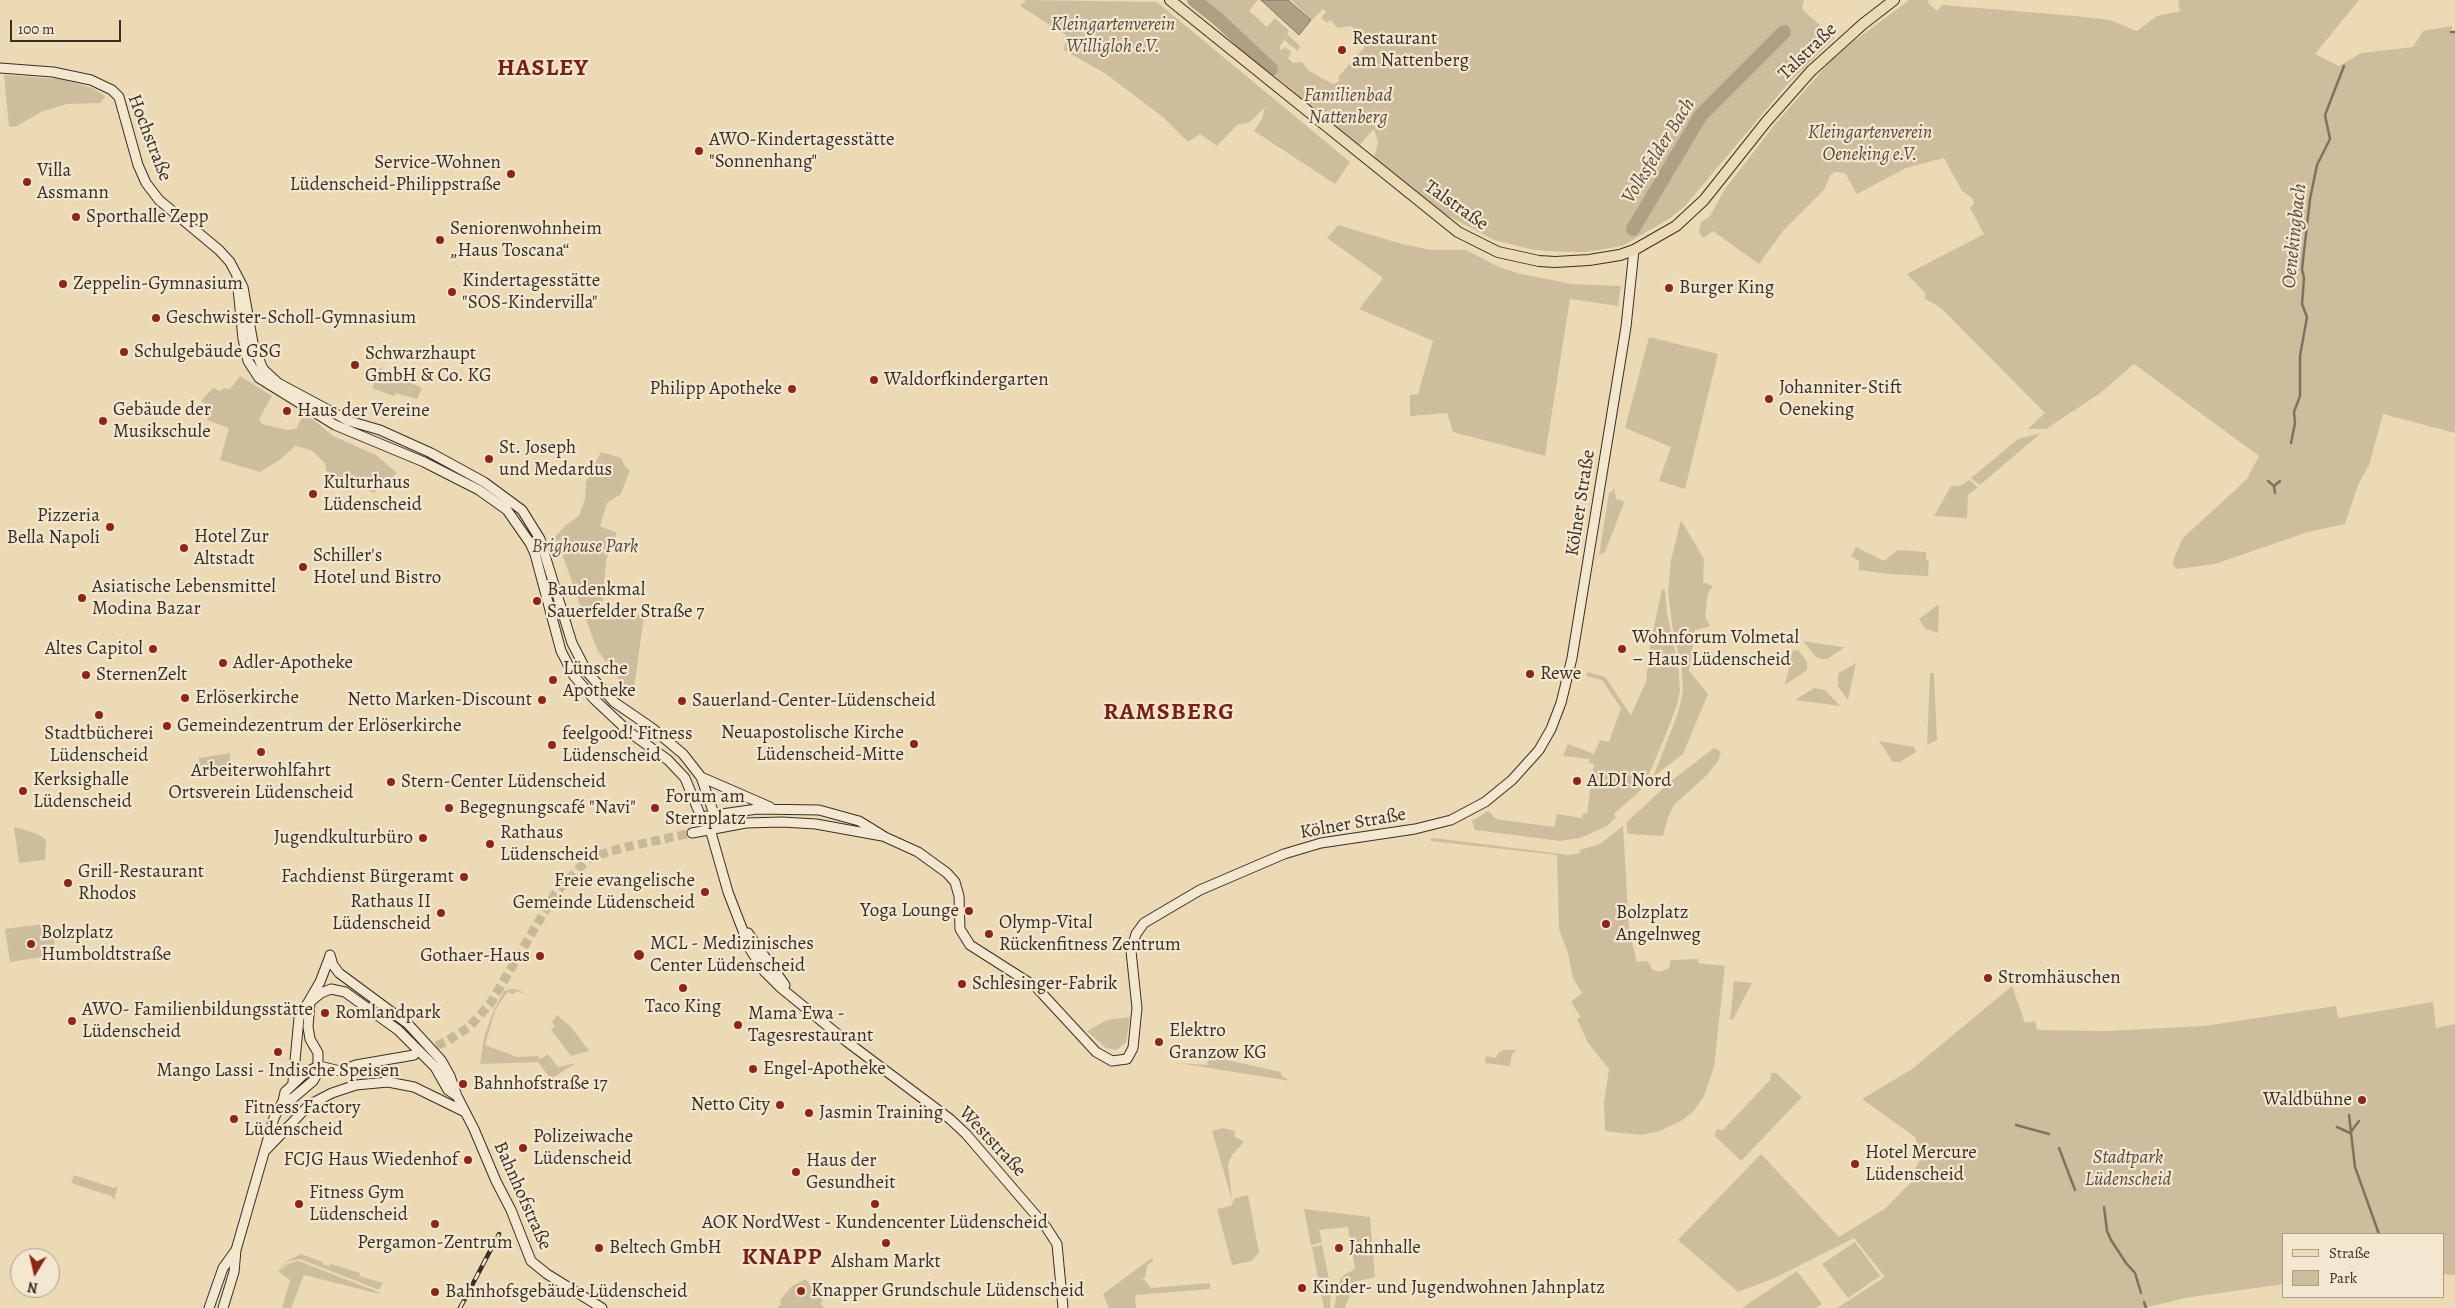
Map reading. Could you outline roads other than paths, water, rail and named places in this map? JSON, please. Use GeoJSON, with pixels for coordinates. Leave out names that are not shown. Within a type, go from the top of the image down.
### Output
{"type":"FeatureCollection","features":[{"type":"Feature","properties":{"kind":"main road","name":"Talstraße"},"geometry":{"type":"LineString","coordinates":[[1170,0],[1431,212],[1472,240],[1498,252],[1546,262],[1589,260],[1634,250],[1676,226],[1694,210],[1766,122],[1811,71],[1863,24],[1894,0]]}},
{"type":"Feature","properties":{"kind":"main road","name":"Hochstraße"},"geometry":{"type":"LineString","coordinates":[[0,68],[32,69],[72,75],[91,80],[112,90],[121,102],[138,165],[146,183],[159,200],[224,255],[233,267],[241,301]]}},
{"type":"Feature","properties":{"kind":"main road","name":"Kölner Straße"},"geometry":{"type":"LineString","coordinates":[[701,817],[774,808],[802,808],[834,813],[869,826],[885,837],[918,852],[953,880],[959,896],[960,929],[970,945],[1036,988],[1096,1052],[1108,1060],[1121,1061],[1130,1055],[1134,1043],[1137,1008],[1131,956],[1136,934],[1144,923],[1196,892],[1256,864],[1321,843],[1436,825],[1463,815],[1493,796],[1525,768],[1539,750],[1551,729],[1566,687],[1626,327],[1634,250]]}},
{"type":"Feature","properties":{"kind":"main road"},"geometry":{"type":"LineString","coordinates":[[241,301],[258,357],[264,369],[278,383],[349,421],[380,430],[431,453],[484,482],[522,510],[540,539],[572,644],[587,672],[614,702],[678,749],[702,777],[714,814],[710,829]]}},
{"type":"Feature","properties":{"kind":"main road"},"geometry":{"type":"LineString","coordinates":[[241,301],[248,361],[259,378],[266,384],[335,424],[409,455],[479,490],[507,510],[530,543],[535,554],[561,651],[571,671],[594,699],[629,732],[668,760],[685,778],[701,817],[710,829]]}},
{"type":"Feature","properties":{"kind":"main road"},"geometry":{"type":"LineString","coordinates":[[702,777],[774,808]]}},
{"type":"Feature","properties":{"kind":"main road","name":"Kölner Straße"},"geometry":{"type":"LineString","coordinates":[[692,834],[710,829],[753,823],[794,822],[885,837]]}},
{"type":"Feature","properties":{"kind":"main road","name":"Weststraße"},"geometry":{"type":"LineString","coordinates":[[710,829],[721,870],[750,949],[764,971],[835,1032],[950,1119],[966,1134],[1046,1226],[1057,1244],[1063,1308]]}},
{"type":"Feature","properties":{"kind":"main road"},"geometry":{"type":"LineString","coordinates":[[293,1082],[299,1018],[310,1002],[330,955],[331,961],[338,973]]}},
{"type":"Feature","properties":{"kind":"main road"},"geometry":{"type":"LineString","coordinates":[[321,979],[328,973],[338,973]]}},
{"type":"Feature","properties":{"kind":"main road","name":"Bahnhofstraße"},"geometry":{"type":"LineString","coordinates":[[338,973],[401,1017],[426,1041],[446,1068],[496,1181],[512,1210],[531,1261],[546,1274],[602,1308]]}},
{"type":"Feature","properties":{"kind":"main road","name":"Bahnhofstraße"},"geometry":{"type":"LineString","coordinates":[[310,1002],[320,993],[331,989],[345,992],[398,1030],[435,1067],[448,1090],[457,1096]]}},
{"type":"Feature","properties":{"kind":"main road"},"geometry":{"type":"LineString","coordinates":[[283,1101],[293,1098],[313,1081],[320,1066],[318,1053],[310,1039],[308,1027],[310,1002]]}},
{"type":"Feature","properties":{"kind":"main road"},"geometry":{"type":"LineString","coordinates":[[223,1308],[234,1272],[236,1250],[274,1118],[283,1101],[285,1092],[293,1082],[320,1066],[340,1071],[356,1066],[414,1055]]}},
{"type":"Feature","properties":{"kind":"main road"},"geometry":{"type":"LineString","coordinates":[[265,1151],[310,1105],[332,1093],[356,1085],[388,1082],[414,1087],[466,1112]]}},
{"type":"Feature","properties":{"kind":"main road"},"geometry":{"type":"LineString","coordinates":[[209,1308],[223,1268],[236,1250]]}},
{"type":"Feature","properties":{"kind":"waterway","name":"Volksfelder Bach"},"geometry":{"type":"LineString","coordinates":[[1194,0],[1218,19],[1271,69]]}},
{"type":"Feature","properties":{"kind":"waterway","name":"Volksfelder Bach"},"geometry":{"type":"LineString","coordinates":[[1633,229],[1701,115],[1784,32]]}},
{"type":"Feature","properties":{"kind":"waterway","name":"Oenekingbach"},"geometry":{"type":"LineString","coordinates":[[2291,443],[2295,423],[2294,412],[2300,396],[2300,356],[2307,317],[2302,304],[2304,278],[2302,269],[2310,199],[2317,165],[2330,139],[2325,115],[2344,66]]}},
{"type":"Feature","properties":{"kind":"waterway","name":"Volksfelder Bach"},"geometry":{"type":"LineString","coordinates":[[1679,163],[1680,149]]}},
{"type":"Feature","properties":{"kind":"waterway"},"geometry":{"type":"LineString","coordinates":[[2268,481],[2274,486]]}},
{"type":"Feature","properties":{"kind":"waterway"},"geometry":{"type":"LineString","coordinates":[[2275,493],[2274,486],[2280,481]]}},
{"type":"Feature","properties":{"kind":"waterway"},"geometry":{"type":"LineString","coordinates":[[2349,1115],[2355,1167],[2379,1233]]}},
{"type":"Feature","properties":{"kind":"waterway"},"geometry":{"type":"LineString","coordinates":[[2337,1127],[2350,1133],[2359,1121]]}},
{"type":"Feature","properties":{"kind":"waterway"},"geometry":{"type":"LineString","coordinates":[[2016,1125],[2049,1134]]}},
{"type":"Feature","properties":{"kind":"waterway"},"geometry":{"type":"LineString","coordinates":[[2059,1148],[2075,1190]]}},
{"type":"Feature","properties":{"kind":"waterway"},"geometry":{"type":"LineString","coordinates":[[2104,1207],[2107,1231],[2126,1263],[2135,1273],[2141,1293]]}},
{"type":"Feature","properties":{"kind":"waterway"},"geometry":{"type":"LineString","coordinates":[[2144,1302],[2146,1308]]}},
{"type":"Feature","properties":{"kind":"tunnel"},"geometry":{"type":"LineString","coordinates":[[424,1051],[447,1041],[469,1027],[490,1004],[555,894],[591,857],[626,847],[692,833]]}},
{"type":"Feature","properties":{"kind":"railway"},"geometry":{"type":"LineString","coordinates":[[460,1308],[499,1234]]}},
{"type":"Feature","properties":{"kind":"place","name":"Restaurant am Nattenberg"},"geometry":{"type":"Point","coordinates":[1342,50]}},
{"type":"Feature","properties":{"kind":"place","name":"AWO-Kindertagesstätte \"Sonnenhang\""},"geometry":{"type":"Point","coordinates":[699,151]}},
{"type":"Feature","properties":{"kind":"place","name":"Service-Wohnen Lüdenscheid-Philippstraße"},"geometry":{"type":"Point","coordinates":[511,174]}},
{"type":"Feature","properties":{"kind":"place","name":"Villa Assmann"},"geometry":{"type":"Point","coordinates":[27,182]}},
{"type":"Feature","properties":{"kind":"place","name":"Sporthalle Zepp"},"geometry":{"type":"Point","coordinates":[76,217]}},
{"type":"Feature","properties":{"kind":"place","name":"Seniorenwohnheim „Haus Toscana“"},"geometry":{"type":"Point","coordinates":[440,240]}},
{"type":"Feature","properties":{"kind":"place","name":"Zeppelin-Gymnasium"},"geometry":{"type":"Point","coordinates":[63,284]}},
{"type":"Feature","properties":{"kind":"place","name":"Burger King"},"geometry":{"type":"Point","coordinates":[1669,288]}},
{"type":"Feature","properties":{"kind":"place","name":"Kindertagesstätte \"SOS-Kindervilla\""},"geometry":{"type":"Point","coordinates":[452,292]}},
{"type":"Feature","properties":{"kind":"place","name":"Geschwister-Scholl-Gymnasium"},"geometry":{"type":"Point","coordinates":[156,318]}},
{"type":"Feature","properties":{"kind":"place","name":"Schulgebäude GSG"},"geometry":{"type":"Point","coordinates":[124,352]}},
{"type":"Feature","properties":{"kind":"place","name":"Schwarzhaupt GmbH & Co. KG"},"geometry":{"type":"Point","coordinates":[355,365]}},
{"type":"Feature","properties":{"kind":"place","name":"Waldorfkindergarten"},"geometry":{"type":"Point","coordinates":[874,380]}},
{"type":"Feature","properties":{"kind":"place","name":"Philipp Apotheke"},"geometry":{"type":"Point","coordinates":[792,389]}},
{"type":"Feature","properties":{"kind":"place","name":"Johanniter-Stift Oeneking"},"geometry":{"type":"Point","coordinates":[1769,399]}},
{"type":"Feature","properties":{"kind":"place","name":"Haus der Vereine"},"geometry":{"type":"Point","coordinates":[287,411]}},
{"type":"Feature","properties":{"kind":"place","name":"Gebäude der Musikschule"},"geometry":{"type":"Point","coordinates":[103,421]}},
{"type":"Feature","properties":{"kind":"place","name":"St. Joseph und Medardus"},"geometry":{"type":"Point","coordinates":[489,459]}},
{"type":"Feature","properties":{"kind":"place","name":"Kulturhaus Lüdenscheid"},"geometry":{"type":"Point","coordinates":[313,494]}},
{"type":"Feature","properties":{"kind":"place","name":"Pizzeria Bella Napoli"},"geometry":{"type":"Point","coordinates":[110,527]}},
{"type":"Feature","properties":{"kind":"place","name":"Hotel Zur Altstadt"},"geometry":{"type":"Point","coordinates":[184,548]}},
{"type":"Feature","properties":{"kind":"place","name":"Schiller's Hotel und Bistro"},"geometry":{"type":"Point","coordinates":[303,567]}},
{"type":"Feature","properties":{"kind":"place","name":"Asiatische Lebensmittel Modina Bazar"},"geometry":{"type":"Point","coordinates":[82,598]}},
{"type":"Feature","properties":{"kind":"place","name":"Baudenkmal Sauerfelder Straße 7"},"geometry":{"type":"Point","coordinates":[537,601]}},
{"type":"Feature","properties":{"kind":"place","name":"Altes Capitol"},"geometry":{"type":"Point","coordinates":[153,649]}},
{"type":"Feature","properties":{"kind":"place","name":"Wohnforum Volmetal – Haus Lüdenscheid"},"geometry":{"type":"Point","coordinates":[1622,649]}},
{"type":"Feature","properties":{"kind":"place","name":"Adler-Apotheke"},"geometry":{"type":"Point","coordinates":[223,663]}},
{"type":"Feature","properties":{"kind":"place","name":"Rewe"},"geometry":{"type":"Point","coordinates":[1530,674]}},
{"type":"Feature","properties":{"kind":"place","name":"SternenZelt"},"geometry":{"type":"Point","coordinates":[86,675]}},
{"type":"Feature","properties":{"kind":"place","name":"Lünsche Apotheke"},"geometry":{"type":"Point","coordinates":[553,680]}},
{"type":"Feature","properties":{"kind":"place","name":"Erlöserkirche"},"geometry":{"type":"Point","coordinates":[185,698]}},
{"type":"Feature","properties":{"kind":"place","name":"Netto Marken-Discount"},"geometry":{"type":"Point","coordinates":[542,700]}},
{"type":"Feature","properties":{"kind":"place","name":"Sauerland-Center-Lüdenscheid"},"geometry":{"type":"Point","coordinates":[682,701]}},
{"type":"Feature","properties":{"kind":"place","name":"Stadtbücherei Lüdenscheid"},"geometry":{"type":"Point","coordinates":[99,715]}},
{"type":"Feature","properties":{"kind":"place","name":"Gemeindezentrum der Erlöserkirche"},"geometry":{"type":"Point","coordinates":[167,726]}},
{"type":"Feature","properties":{"kind":"place","name":"Neuapostolische Kirche Lüdenscheid-Mitte"},"geometry":{"type":"Point","coordinates":[914,744]}},
{"type":"Feature","properties":{"kind":"place","name":"feelgood! Fitness Lüdenscheid"},"geometry":{"type":"Point","coordinates":[552,745]}},
{"type":"Feature","properties":{"kind":"place","name":"Arbeiterwohlfahrt Ortsverein Lüdenscheid"},"geometry":{"type":"Point","coordinates":[261,752]}},
{"type":"Feature","properties":{"kind":"place","name":"ALDI Nord"},"geometry":{"type":"Point","coordinates":[1577,781]}},
{"type":"Feature","properties":{"kind":"place","name":"Stern-Center Lüdenscheid"},"geometry":{"type":"Point","coordinates":[391,782]}},
{"type":"Feature","properties":{"kind":"place","name":"Kerksighalle Lüdenscheid"},"geometry":{"type":"Point","coordinates":[23,791]}},
{"type":"Feature","properties":{"kind":"place","name":"Begegnungscafé \"Navi\""},"geometry":{"type":"Point","coordinates":[449,808]}},
{"type":"Feature","properties":{"kind":"place","name":"Forum am Sternplatz"},"geometry":{"type":"Point","coordinates":[655,808]}},
{"type":"Feature","properties":{"kind":"place","name":"Jugendkulturbüro"},"geometry":{"type":"Point","coordinates":[423,838]}},
{"type":"Feature","properties":{"kind":"place","name":"Rathaus Lüdenscheid"},"geometry":{"type":"Point","coordinates":[490,844]}},
{"type":"Feature","properties":{"kind":"place","name":"Fachdienst Bürgeramt"},"geometry":{"type":"Point","coordinates":[464,877]}},
{"type":"Feature","properties":{"kind":"place","name":"Grill-Restaurant Rhodos"},"geometry":{"type":"Point","coordinates":[68,883]}},
{"type":"Feature","properties":{"kind":"place","name":"Freie evangelische Gemeinde Lüdenscheid"},"geometry":{"type":"Point","coordinates":[705,892]}},
{"type":"Feature","properties":{"kind":"place","name":"Yoga Lounge"},"geometry":{"type":"Point","coordinates":[969,911]}},
{"type":"Feature","properties":{"kind":"place","name":"Rathaus II Lüdenscheid"},"geometry":{"type":"Point","coordinates":[441,913]}},
{"type":"Feature","properties":{"kind":"place","name":"Bolzplatz Angelnweg"},"geometry":{"type":"Point","coordinates":[1606,924]}},
{"type":"Feature","properties":{"kind":"place","name":"Olymp-Vital Rückenfitness Zentrum"},"geometry":{"type":"Point","coordinates":[989,934]}},
{"type":"Feature","properties":{"kind":"place","name":"Bolzplatz Humboldtstraße"},"geometry":{"type":"Point","coordinates":[31,944]}},
{"type":"Feature","properties":{"kind":"place","name":"MCL - Medizinisches Center Lüdenscheid"},"geometry":{"type":"Point","coordinates":[639,955]}},
{"type":"Feature","properties":{"kind":"place","name":"Gothaer-Haus"},"geometry":{"type":"Point","coordinates":[540,956]}},
{"type":"Feature","properties":{"kind":"place","name":"Stromhäuschen"},"geometry":{"type":"Point","coordinates":[1988,978]}},
{"type":"Feature","properties":{"kind":"place","name":"Schlesinger-Fabrik"},"geometry":{"type":"Point","coordinates":[962,984]}},
{"type":"Feature","properties":{"kind":"place","name":"Taco King"},"geometry":{"type":"Point","coordinates":[683,988]}},
{"type":"Feature","properties":{"kind":"place","name":"Romlandpark"},"geometry":{"type":"Point","coordinates":[325,1013]}},
{"type":"Feature","properties":{"kind":"place","name":"AWO- Familienbildungsstätte Lüdenscheid"},"geometry":{"type":"Point","coordinates":[72,1021]}},
{"type":"Feature","properties":{"kind":"place","name":"Mama Ewa - Tagesrestaurant"},"geometry":{"type":"Point","coordinates":[738,1025]}},
{"type":"Feature","properties":{"kind":"place","name":"Elektro Granzow KG"},"geometry":{"type":"Point","coordinates":[1159,1042]}},
{"type":"Feature","properties":{"kind":"place","name":"Mango Lassi - Indische Speisen"},"geometry":{"type":"Point","coordinates":[278,1052]}},
{"type":"Feature","properties":{"kind":"place","name":"Engel-Apotheke"},"geometry":{"type":"Point","coordinates":[753,1069]}},
{"type":"Feature","properties":{"kind":"place","name":"Bahnhofstraße 17"},"geometry":{"type":"Point","coordinates":[463,1084]}},
{"type":"Feature","properties":{"kind":"place","name":"Waldbühne"},"geometry":{"type":"Point","coordinates":[2362,1100]}},
{"type":"Feature","properties":{"kind":"place","name":"Netto City"},"geometry":{"type":"Point","coordinates":[780,1105]}},
{"type":"Feature","properties":{"kind":"place","name":"Jasmin Training"},"geometry":{"type":"Point","coordinates":[809,1113]}},
{"type":"Feature","properties":{"kind":"place","name":"Fitness Factory Lüdenscheid"},"geometry":{"type":"Point","coordinates":[234,1119]}},
{"type":"Feature","properties":{"kind":"place","name":"Polizeiwache Lüdenscheid"},"geometry":{"type":"Point","coordinates":[523,1148]}},
{"type":"Feature","properties":{"kind":"place","name":"FCJG Haus Wiedenhof"},"geometry":{"type":"Point","coordinates":[468,1160]}},
{"type":"Feature","properties":{"kind":"place","name":"Hotel Mercure Lüdenscheid"},"geometry":{"type":"Point","coordinates":[1855,1164]}},
{"type":"Feature","properties":{"kind":"place","name":"Haus der Gesundheit"},"geometry":{"type":"Point","coordinates":[796,1172]}},
{"type":"Feature","properties":{"kind":"place","name":"Fitness Gym Lüdenscheid"},"geometry":{"type":"Point","coordinates":[299,1204]}},
{"type":"Feature","properties":{"kind":"place","name":"AOK NordWest - Kundencenter Lüdenscheid"},"geometry":{"type":"Point","coordinates":[875,1204]}},
{"type":"Feature","properties":{"kind":"place","name":"Pergamon-Zentrum"},"geometry":{"type":"Point","coordinates":[435,1224]}},
{"type":"Feature","properties":{"kind":"place","name":"Alsham Markt"},"geometry":{"type":"Point","coordinates":[886,1243]}},
{"type":"Feature","properties":{"kind":"place","name":"Beltech GmbH"},"geometry":{"type":"Point","coordinates":[599,1248]}},
{"type":"Feature","properties":{"kind":"place","name":"Jahnhalle"},"geometry":{"type":"Point","coordinates":[1339,1248]}},
{"type":"Feature","properties":{"kind":"place","name":"Kinder- und Jugendwohnen Jahnplatz"},"geometry":{"type":"Point","coordinates":[1302,1288]}},
{"type":"Feature","properties":{"kind":"place","name":"Knapper Grundschule Lüdenscheid"},"geometry":{"type":"Point","coordinates":[801,1291]}},
{"type":"Feature","properties":{"kind":"place","name":"Bahnhofsgebäude Lüdenscheid"},"geometry":{"type":"Point","coordinates":[435,1292]}},
{"type":"Feature","properties":{"kind":"district","name":"HASLEY"},"geometry":{"type":"Point","coordinates":[543,69]}},
{"type":"Feature","properties":{"kind":"district","name":"RAMSBERG"},"geometry":{"type":"Point","coordinates":[1169,713]}},
{"type":"Feature","properties":{"kind":"district","name":"KNAPP"},"geometry":{"type":"Point","coordinates":[782,1258]}},
{"type":"Feature","properties":{"kind":"park label","name":"Kleingartenverein Willigloh e.V."},"geometry":{"type":"Point","coordinates":[1113,36]}},
{"type":"Feature","properties":{"kind":"park label","name":"Familienbad Nattenberg"},"geometry":{"type":"Point","coordinates":[1348,107]}},
{"type":"Feature","properties":{"kind":"park label","name":"Kleingartenverein Oeneking e.V."},"geometry":{"type":"Point","coordinates":[1870,144]}},
{"type":"Feature","properties":{"kind":"park label","name":"Brighouse Park"},"geometry":{"type":"Point","coordinates":[585,547]}},
{"type":"Feature","properties":{"kind":"park label","name":"Stadtpark Lüdenscheid"},"geometry":{"type":"Point","coordinates":[2128,1169]}}]}
